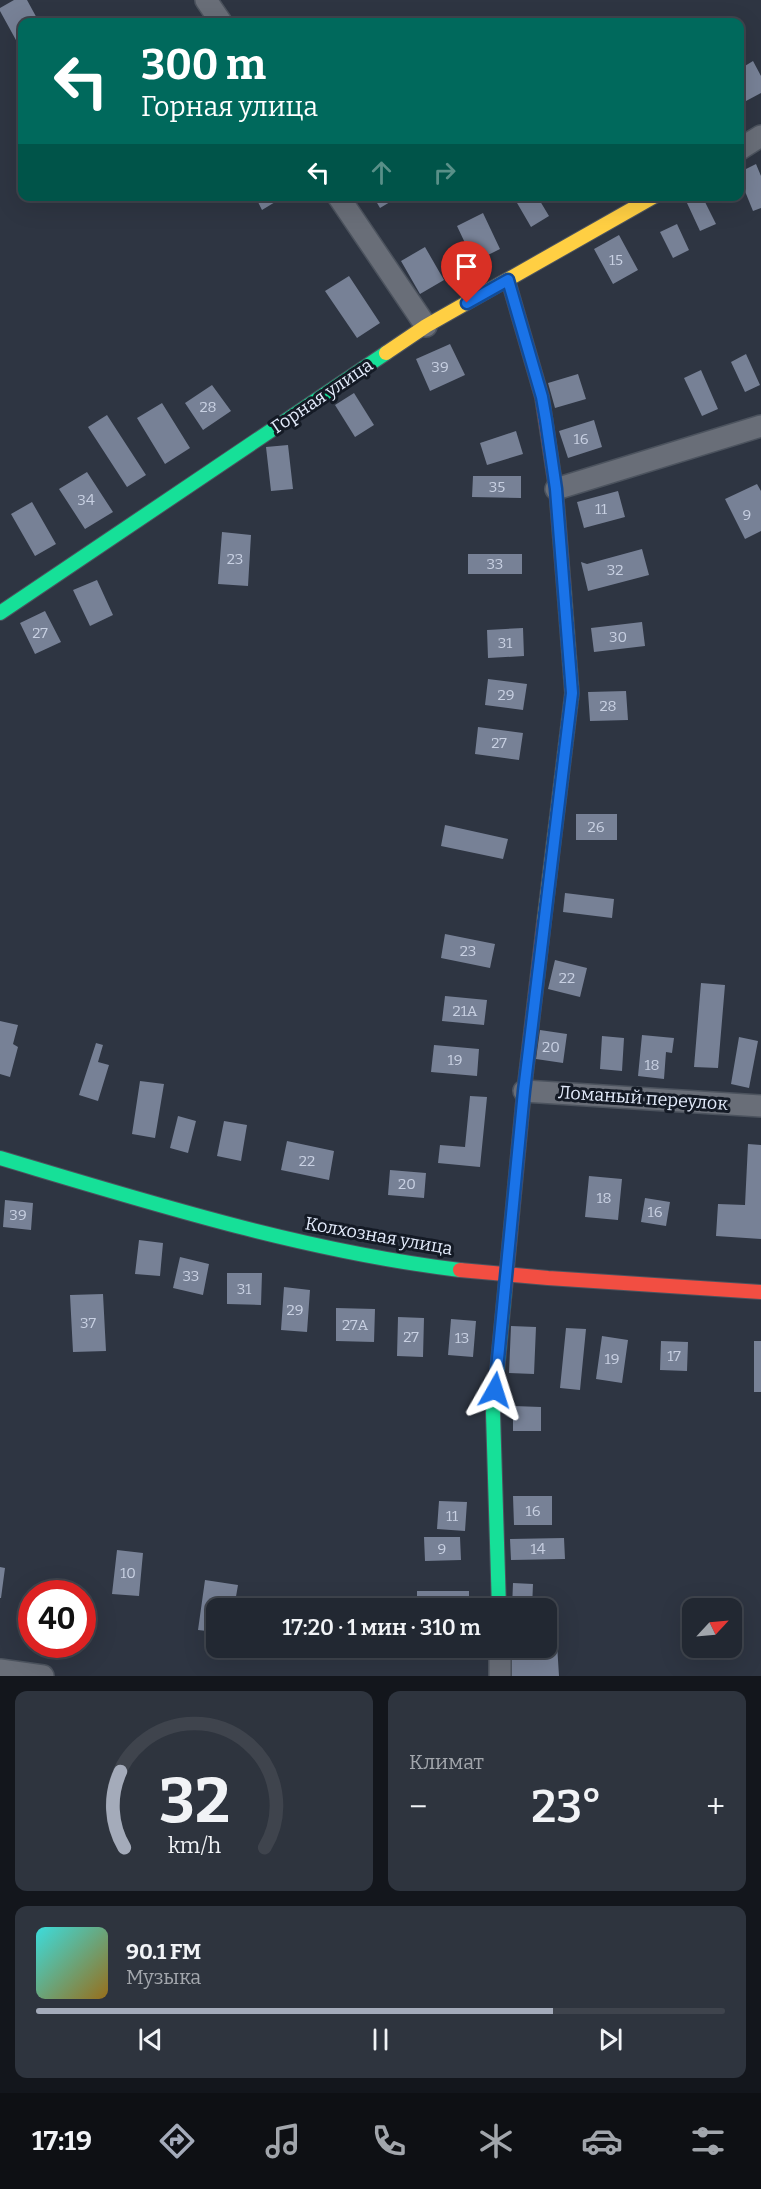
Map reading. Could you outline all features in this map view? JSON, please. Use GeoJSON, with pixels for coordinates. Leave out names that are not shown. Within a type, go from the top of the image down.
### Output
{"type":"FeatureCollection","features":[{"type":"Feature","properties":{"kind":"street"},"geometry":{"type":"LineString","coordinates":[[206,0],[218,18]]}},
{"type":"Feature","properties":{"kind":"street"},"geometry":{"type":"LineString","coordinates":[[744,146],[761,136]]}},
{"type":"Feature","properties":{"kind":"street"},"geometry":{"type":"LineString","coordinates":[[342,201],[426,326]]}},
{"type":"Feature","properties":{"kind":"street","name":"Горная улица"},"geometry":{"type":"LineString","coordinates":[[0,613],[426,326],[646,201]]}},
{"type":"Feature","properties":{"kind":"street"},"geometry":{"type":"LineString","coordinates":[[498,1598],[493,1413],[524,1091],[572,693],[556,489],[542,397],[508,280]]}},
{"type":"Feature","properties":{"kind":"street"},"geometry":{"type":"LineString","coordinates":[[556,489],[761,426]]}},
{"type":"Feature","properties":{"kind":"street","name":"Ломаный переулок"},"geometry":{"type":"LineString","coordinates":[[524,1091],[761,1106]]}},
{"type":"Feature","properties":{"kind":"street","name":"Колхозная улица"},"geometry":{"type":"LineString","coordinates":[[0,1158],[184,1213],[338,1250],[507,1276],[761,1292]]}},
{"type":"Feature","properties":{"kind":"street"},"geometry":{"type":"LineString","coordinates":[[500,1658],[500,1676]]}},
{"type":"Feature","properties":{"kind":"street"},"geometry":{"type":"LineString","coordinates":[[0,1670],[43,1676]]}},
{"type":"Feature","properties":{"kind":"building"},"geometry":{"type":"Polygon","coordinates":[[[14,0],[27,0],[37,18],[18,18],[18,44],[0,11],[0,8],[14,0]]]}},
{"type":"Feature","properties":{"kind":"building"},"geometry":{"type":"Polygon","coordinates":[[[753,61],[761,76],[761,93],[746,101],[744,97],[744,67],[753,61]]]}},
{"type":"Feature","properties":{"kind":"building"},"geometry":{"type":"Polygon","coordinates":[[[756,164],[761,176],[761,208],[753,211],[744,189],[744,170],[756,164]]]}},
{"type":"Feature","properties":{"kind":"building"},"geometry":{"type":"Polygon","coordinates":[[[258,201],[277,201],[262,210],[258,201]]]}},
{"type":"Feature","properties":{"kind":"building"},"geometry":{"type":"Polygon","coordinates":[[[376,201],[392,201],[380,208],[376,201]]]}},
{"type":"Feature","properties":{"kind":"building"},"geometry":{"type":"Polygon","coordinates":[[[516,201],[540,201],[549,216],[531,227],[516,201]]]}},
{"type":"Feature","properties":{"kind":"building"},"geometry":{"type":"Polygon","coordinates":[[[704,201],[716,224],[700,231],[687,203],[704,201]]]}},
{"type":"Feature","properties":{"kind":"building"},"geometry":{"type":"Polygon","coordinates":[[[483,213],[500,249],[474,262],[457,226],[483,213]]]}},
{"type":"Feature","properties":{"kind":"building"},"geometry":{"type":"Polygon","coordinates":[[[677,224],[689,250],[673,258],[660,232],[677,224]]]}},
{"type":"Feature","properties":{"kind":"building"},"geometry":{"type":"Polygon","coordinates":[[[619,235],[638,270],[613,284],[594,249],[619,235]]]}},
{"type":"Feature","properties":{"kind":"building"},"geometry":{"type":"Polygon","coordinates":[[[425,247],[444,280],[420,294],[401,261],[425,247]]]}},
{"type":"Feature","properties":{"kind":"building"},"geometry":{"type":"Polygon","coordinates":[[[349,276],[380,323],[357,338],[325,291],[349,276]]]}},
{"type":"Feature","properties":{"kind":"building"},"geometry":{"type":"Polygon","coordinates":[[[450,344],[465,375],[430,391],[416,359],[450,344]]]}},
{"type":"Feature","properties":{"kind":"building"},"geometry":{"type":"Polygon","coordinates":[[[746,354],[760,385],[745,392],[731,362],[746,354]]]}},
{"type":"Feature","properties":{"kind":"building"},"geometry":{"type":"Polygon","coordinates":[[[701,370],[718,409],[702,416],[684,378],[701,370]]]}},
{"type":"Feature","properties":{"kind":"building"},"geometry":{"type":"Polygon","coordinates":[[[578,374],[586,399],[555,408],[548,383],[578,374]]]}},
{"type":"Feature","properties":{"kind":"building"},"geometry":{"type":"Polygon","coordinates":[[[212,385],[231,411],[203,430],[185,403],[212,385]]]}},
{"type":"Feature","properties":{"kind":"building"},"geometry":{"type":"Polygon","coordinates":[[[354,393],[374,425],[355,437],[335,405],[354,393]]]}},
{"type":"Feature","properties":{"kind":"building"},"geometry":{"type":"Polygon","coordinates":[[[162,403],[190,448],[165,464],[137,418],[162,403]]]}},
{"type":"Feature","properties":{"kind":"building"},"geometry":{"type":"Polygon","coordinates":[[[107,415],[146,475],[127,487],[88,427],[107,415]]]}},
{"type":"Feature","properties":{"kind":"building"},"geometry":{"type":"Polygon","coordinates":[[[594,420],[602,447],[568,458],[559,431],[594,420]]]}},
{"type":"Feature","properties":{"kind":"building"},"geometry":{"type":"Polygon","coordinates":[[[516,431],[523,454],[487,465],[480,443],[516,431]]]}},
{"type":"Feature","properties":{"kind":"building"},"geometry":{"type":"Polygon","coordinates":[[[288,445],[293,489],[271,491],[266,447],[288,445]]]}},
{"type":"Feature","properties":{"kind":"building"},"geometry":{"type":"Polygon","coordinates":[[[87,472],[113,512],[85,529],[59,489],[87,472]]]}},
{"type":"Feature","properties":{"kind":"building"},"geometry":{"type":"Polygon","coordinates":[[[473,476],[521,476],[521,498],[472,497],[473,476]]]}},
{"type":"Feature","properties":{"kind":"building"},"geometry":{"type":"Polygon","coordinates":[[[757,484],[761,491],[761,531],[745,539],[725,499],[757,484]]]}},
{"type":"Feature","properties":{"kind":"building"},"geometry":{"type":"Polygon","coordinates":[[[618,491],[625,517],[584,528],[577,502],[618,491]]]}},
{"type":"Feature","properties":{"kind":"building"},"geometry":{"type":"Polygon","coordinates":[[[32,502],[56,544],[35,556],[11,514],[32,502]]]}},
{"type":"Feature","properties":{"kind":"building"},"geometry":{"type":"Polygon","coordinates":[[[222,532],[251,535],[248,586],[218,584],[222,532]]]}},
{"type":"Feature","properties":{"kind":"building"},"geometry":{"type":"Polygon","coordinates":[[[642,549],[649,575],[588,591],[581,562],[587,564],[642,549]]]}},
{"type":"Feature","properties":{"kind":"building"},"geometry":{"type":"Polygon","coordinates":[[[468,554],[522,554],[522,574],[468,574],[468,554]]]}},
{"type":"Feature","properties":{"kind":"building"},"geometry":{"type":"Polygon","coordinates":[[[97,580],[113,615],[90,626],[73,590],[97,580]]]}},
{"type":"Feature","properties":{"kind":"building"},"geometry":{"type":"Polygon","coordinates":[[[45,611],[61,642],[35,654],[20,623],[45,611]]]}},
{"type":"Feature","properties":{"kind":"building"},"geometry":{"type":"Polygon","coordinates":[[[642,622],[645,646],[594,652],[591,628],[642,622]]]}},
{"type":"Feature","properties":{"kind":"building"},"geometry":{"type":"Polygon","coordinates":[[[523,628],[524,656],[488,658],[487,630],[523,628]]]}},
{"type":"Feature","properties":{"kind":"building"},"geometry":{"type":"Polygon","coordinates":[[[488,679],[527,684],[523,710],[485,705],[488,679]]]}},
{"type":"Feature","properties":{"kind":"building"},"geometry":{"type":"Polygon","coordinates":[[[626,691],[628,720],[590,721],[588,692],[626,691]]]}},
{"type":"Feature","properties":{"kind":"building"},"geometry":{"type":"Polygon","coordinates":[[[478,727],[523,733],[519,760],[475,754],[478,727]]]}},
{"type":"Feature","properties":{"kind":"building"},"geometry":{"type":"Polygon","coordinates":[[[576,814],[617,814],[617,840],[576,840],[576,814]]]}},
{"type":"Feature","properties":{"kind":"building"},"geometry":{"type":"Polygon","coordinates":[[[445,825],[508,839],[503,859],[441,846],[445,825]]]}},
{"type":"Feature","properties":{"kind":"building"},"geometry":{"type":"Polygon","coordinates":[[[565,893],[614,899],[612,918],[563,912],[565,893]]]}},
{"type":"Feature","properties":{"kind":"building"},"geometry":{"type":"Polygon","coordinates":[[[445,934],[495,944],[490,968],[441,958],[445,934]]]}},
{"type":"Feature","properties":{"kind":"building"},"geometry":{"type":"Polygon","coordinates":[[[555,960],[587,968],[580,997],[548,989],[555,960]]]}},
{"type":"Feature","properties":{"kind":"building"},"geometry":{"type":"Polygon","coordinates":[[[701,983],[725,985],[718,1068],[694,1067],[701,983]]]}},
{"type":"Feature","properties":{"kind":"building"},"geometry":{"type":"Polygon","coordinates":[[[445,996],[487,1000],[484,1025],[442,1021],[445,996]]]}},
{"type":"Feature","properties":{"kind":"building"},"geometry":{"type":"Polygon","coordinates":[[[0,1021],[18,1025],[13,1044],[18,1047],[10,1077],[0,1074],[0,1021]]]}},
{"type":"Feature","properties":{"kind":"building"},"geometry":{"type":"Polygon","coordinates":[[[540,1030],[567,1034],[563,1063],[536,1059],[540,1030]]]}},
{"type":"Feature","properties":{"kind":"building"},"geometry":{"type":"Polygon","coordinates":[[[642,1035],[674,1038],[672,1053],[666,1052],[664,1079],[638,1076],[642,1035]]]}},
{"type":"Feature","properties":{"kind":"building"},"geometry":{"type":"Polygon","coordinates":[[[602,1036],[624,1038],[622,1071],[600,1069],[602,1036]]]}},
{"type":"Feature","properties":{"kind":"building"},"geometry":{"type":"Polygon","coordinates":[[[739,1037],[758,1041],[749,1088],[731,1084],[739,1037]]]}},
{"type":"Feature","properties":{"kind":"building"},"geometry":{"type":"Polygon","coordinates":[[[96,1043],[103,1045],[98,1062],[109,1065],[98,1101],[79,1095],[96,1043]]]}},
{"type":"Feature","properties":{"kind":"building"},"geometry":{"type":"Polygon","coordinates":[[[434,1045],[479,1049],[477,1076],[431,1072],[434,1045]]]}},
{"type":"Feature","properties":{"kind":"building"},"geometry":{"type":"Polygon","coordinates":[[[140,1081],[164,1084],[155,1138],[132,1134],[140,1081]]]}},
{"type":"Feature","properties":{"kind":"building"},"geometry":{"type":"Polygon","coordinates":[[[470,1096],[487,1097],[480,1167],[438,1163],[440,1145],[465,1147],[470,1096]]]}},
{"type":"Feature","properties":{"kind":"building"},"geometry":{"type":"Polygon","coordinates":[[[178,1116],[196,1121],[188,1153],[170,1148],[178,1116]]]}},
{"type":"Feature","properties":{"kind":"building"},"geometry":{"type":"Polygon","coordinates":[[[224,1121],[247,1125],[241,1161],[217,1156],[224,1121]]]}},
{"type":"Feature","properties":{"kind":"building"},"geometry":{"type":"Polygon","coordinates":[[[287,1141],[334,1151],[329,1180],[281,1170],[287,1141]]]}},
{"type":"Feature","properties":{"kind":"building"},"geometry":{"type":"Polygon","coordinates":[[[748,1144],[761,1145],[761,1239],[716,1236],[718,1204],[745,1205],[748,1144]]]}},
{"type":"Feature","properties":{"kind":"building"},"geometry":{"type":"Polygon","coordinates":[[[390,1170],[426,1173],[424,1198],[388,1195],[390,1170]]]}},
{"type":"Feature","properties":{"kind":"building"},"geometry":{"type":"Polygon","coordinates":[[[589,1176],[622,1179],[618,1220],[585,1217],[589,1176]]]}},
{"type":"Feature","properties":{"kind":"building"},"geometry":{"type":"Polygon","coordinates":[[[645,1198],[670,1202],[666,1226],[641,1222],[645,1198]]]}},
{"type":"Feature","properties":{"kind":"building"},"geometry":{"type":"Polygon","coordinates":[[[5,1200],[33,1203],[31,1230],[3,1227],[5,1200]]]}},
{"type":"Feature","properties":{"kind":"building"},"geometry":{"type":"Polygon","coordinates":[[[139,1240],[163,1243],[160,1276],[135,1274],[139,1240]]]}},
{"type":"Feature","properties":{"kind":"building"},"geometry":{"type":"Polygon","coordinates":[[[180,1257],[209,1264],[203,1295],[173,1288],[180,1257]]]}},
{"type":"Feature","properties":{"kind":"building"},"geometry":{"type":"Polygon","coordinates":[[[227,1273],[262,1273],[261,1305],[227,1304],[227,1273]]]}},
{"type":"Feature","properties":{"kind":"building"},"geometry":{"type":"Polygon","coordinates":[[[284,1287],[310,1290],[307,1332],[281,1330],[284,1287]]]}},
{"type":"Feature","properties":{"kind":"building"},"geometry":{"type":"Polygon","coordinates":[[[103,1294],[106,1351],[73,1352],[70,1295],[103,1294]]]}},
{"type":"Feature","properties":{"kind":"building"},"geometry":{"type":"Polygon","coordinates":[[[336,1308],[375,1309],[374,1342],[336,1341],[336,1308]]]}},
{"type":"Feature","properties":{"kind":"building"},"geometry":{"type":"Polygon","coordinates":[[[398,1317],[424,1318],[423,1357],[397,1356],[398,1317]]]}},
{"type":"Feature","properties":{"kind":"building"},"geometry":{"type":"Polygon","coordinates":[[[451,1319],[476,1321],[473,1357],[448,1355],[451,1319]]]}},
{"type":"Feature","properties":{"kind":"building"},"geometry":{"type":"Polygon","coordinates":[[[511,1326],[536,1327],[534,1374],[509,1373],[511,1326]]]}},
{"type":"Feature","properties":{"kind":"building"},"geometry":{"type":"Polygon","coordinates":[[[566,1328],[586,1329],[580,1390],[560,1388],[566,1328]]]}},
{"type":"Feature","properties":{"kind":"building"},"geometry":{"type":"Polygon","coordinates":[[[602,1336],[628,1340],[622,1383],[596,1379],[602,1336]]]}},
{"type":"Feature","properties":{"kind":"building"},"geometry":{"type":"Polygon","coordinates":[[[661,1341],[688,1342],[687,1371],[660,1370],[661,1341]]]}},
{"type":"Feature","properties":{"kind":"building"},"geometry":{"type":"Polygon","coordinates":[[[754,1341],[761,1341],[761,1392],[754,1392],[754,1341]]]}},
{"type":"Feature","properties":{"kind":"building"},"geometry":{"type":"Polygon","coordinates":[[[513,1406],[541,1407],[541,1431],[513,1431],[513,1406]]]}},
{"type":"Feature","properties":{"kind":"building"},"geometry":{"type":"Polygon","coordinates":[[[513,1496],[552,1496],[552,1525],[514,1525],[513,1496]]]}},
{"type":"Feature","properties":{"kind":"building"},"geometry":{"type":"Polygon","coordinates":[[[439,1501],[467,1502],[465,1531],[437,1529],[439,1501]]]}},
{"type":"Feature","properties":{"kind":"building"},"geometry":{"type":"Polygon","coordinates":[[[424,1537],[460,1537],[461,1560],[425,1561],[424,1537]]]}},
{"type":"Feature","properties":{"kind":"building"},"geometry":{"type":"Polygon","coordinates":[[[564,1538],[565,1559],[511,1560],[510,1539],[564,1538]]]}},
{"type":"Feature","properties":{"kind":"building"},"geometry":{"type":"Polygon","coordinates":[[[117,1550],[143,1553],[139,1596],[112,1594],[117,1550]]]}},
{"type":"Feature","properties":{"kind":"building"},"geometry":{"type":"Polygon","coordinates":[[[0,1567],[5,1568],[1,1598],[0,1598],[0,1567]]]}},
{"type":"Feature","properties":{"kind":"building"},"geometry":{"type":"Polygon","coordinates":[[[205,1580],[238,1585],[236,1598],[206,1598],[206,1631],[198,1630],[205,1580]]]}},
{"type":"Feature","properties":{"kind":"building"},"geometry":{"type":"Polygon","coordinates":[[[513,1583],[533,1584],[532,1598],[512,1598],[513,1583]]]}},
{"type":"Feature","properties":{"kind":"building"},"geometry":{"type":"Polygon","coordinates":[[[417,1591],[469,1591],[469,1598],[417,1598],[417,1591]]]}},
{"type":"Feature","properties":{"kind":"building"},"geometry":{"type":"Polygon","coordinates":[[[557,1644],[559,1676],[507,1676],[506,1658],[557,1658],[557,1644]]]}},
{"type":"Feature","properties":{"kind":"traffic: fast"},"geometry":{"type":"LineString","coordinates":[[0,613],[386,353]]}},
{"type":"Feature","properties":{"kind":"traffic: fast"},"geometry":{"type":"LineString","coordinates":[[0,1158],[171,1208],[285,1238],[401,1262],[460,1270]]}},
{"type":"Feature","properties":{"kind":"traffic: fast"},"geometry":{"type":"LineString","coordinates":[[499,1598],[493,1413],[505,1289]]}},
{"type":"Feature","properties":{"kind":"traffic: slow"},"geometry":{"type":"LineString","coordinates":[[386,353],[426,326],[646,201]]}},
{"type":"Feature","properties":{"kind":"traffic: slow"},"geometry":{"type":"LineString","coordinates":[[544,922],[572,693],[564,589]]}},
{"type":"Feature","properties":{"kind":"traffic: jam"},"geometry":{"type":"LineString","coordinates":[[508,280],[542,397],[556,489],[564,589]]}},
{"type":"Feature","properties":{"kind":"traffic: jam"},"geometry":{"type":"LineString","coordinates":[[505,1289],[524,1091],[544,922]]}},
{"type":"Feature","properties":{"kind":"traffic: jam"},"geometry":{"type":"LineString","coordinates":[[460,1270],[761,1292]]}},
{"type":"Feature","properties":{"kind":"route"},"geometry":{"type":"LineString","coordinates":[[467,303],[508,280],[542,397],[556,489],[572,693],[524,1091],[495,1390]]}}]}
